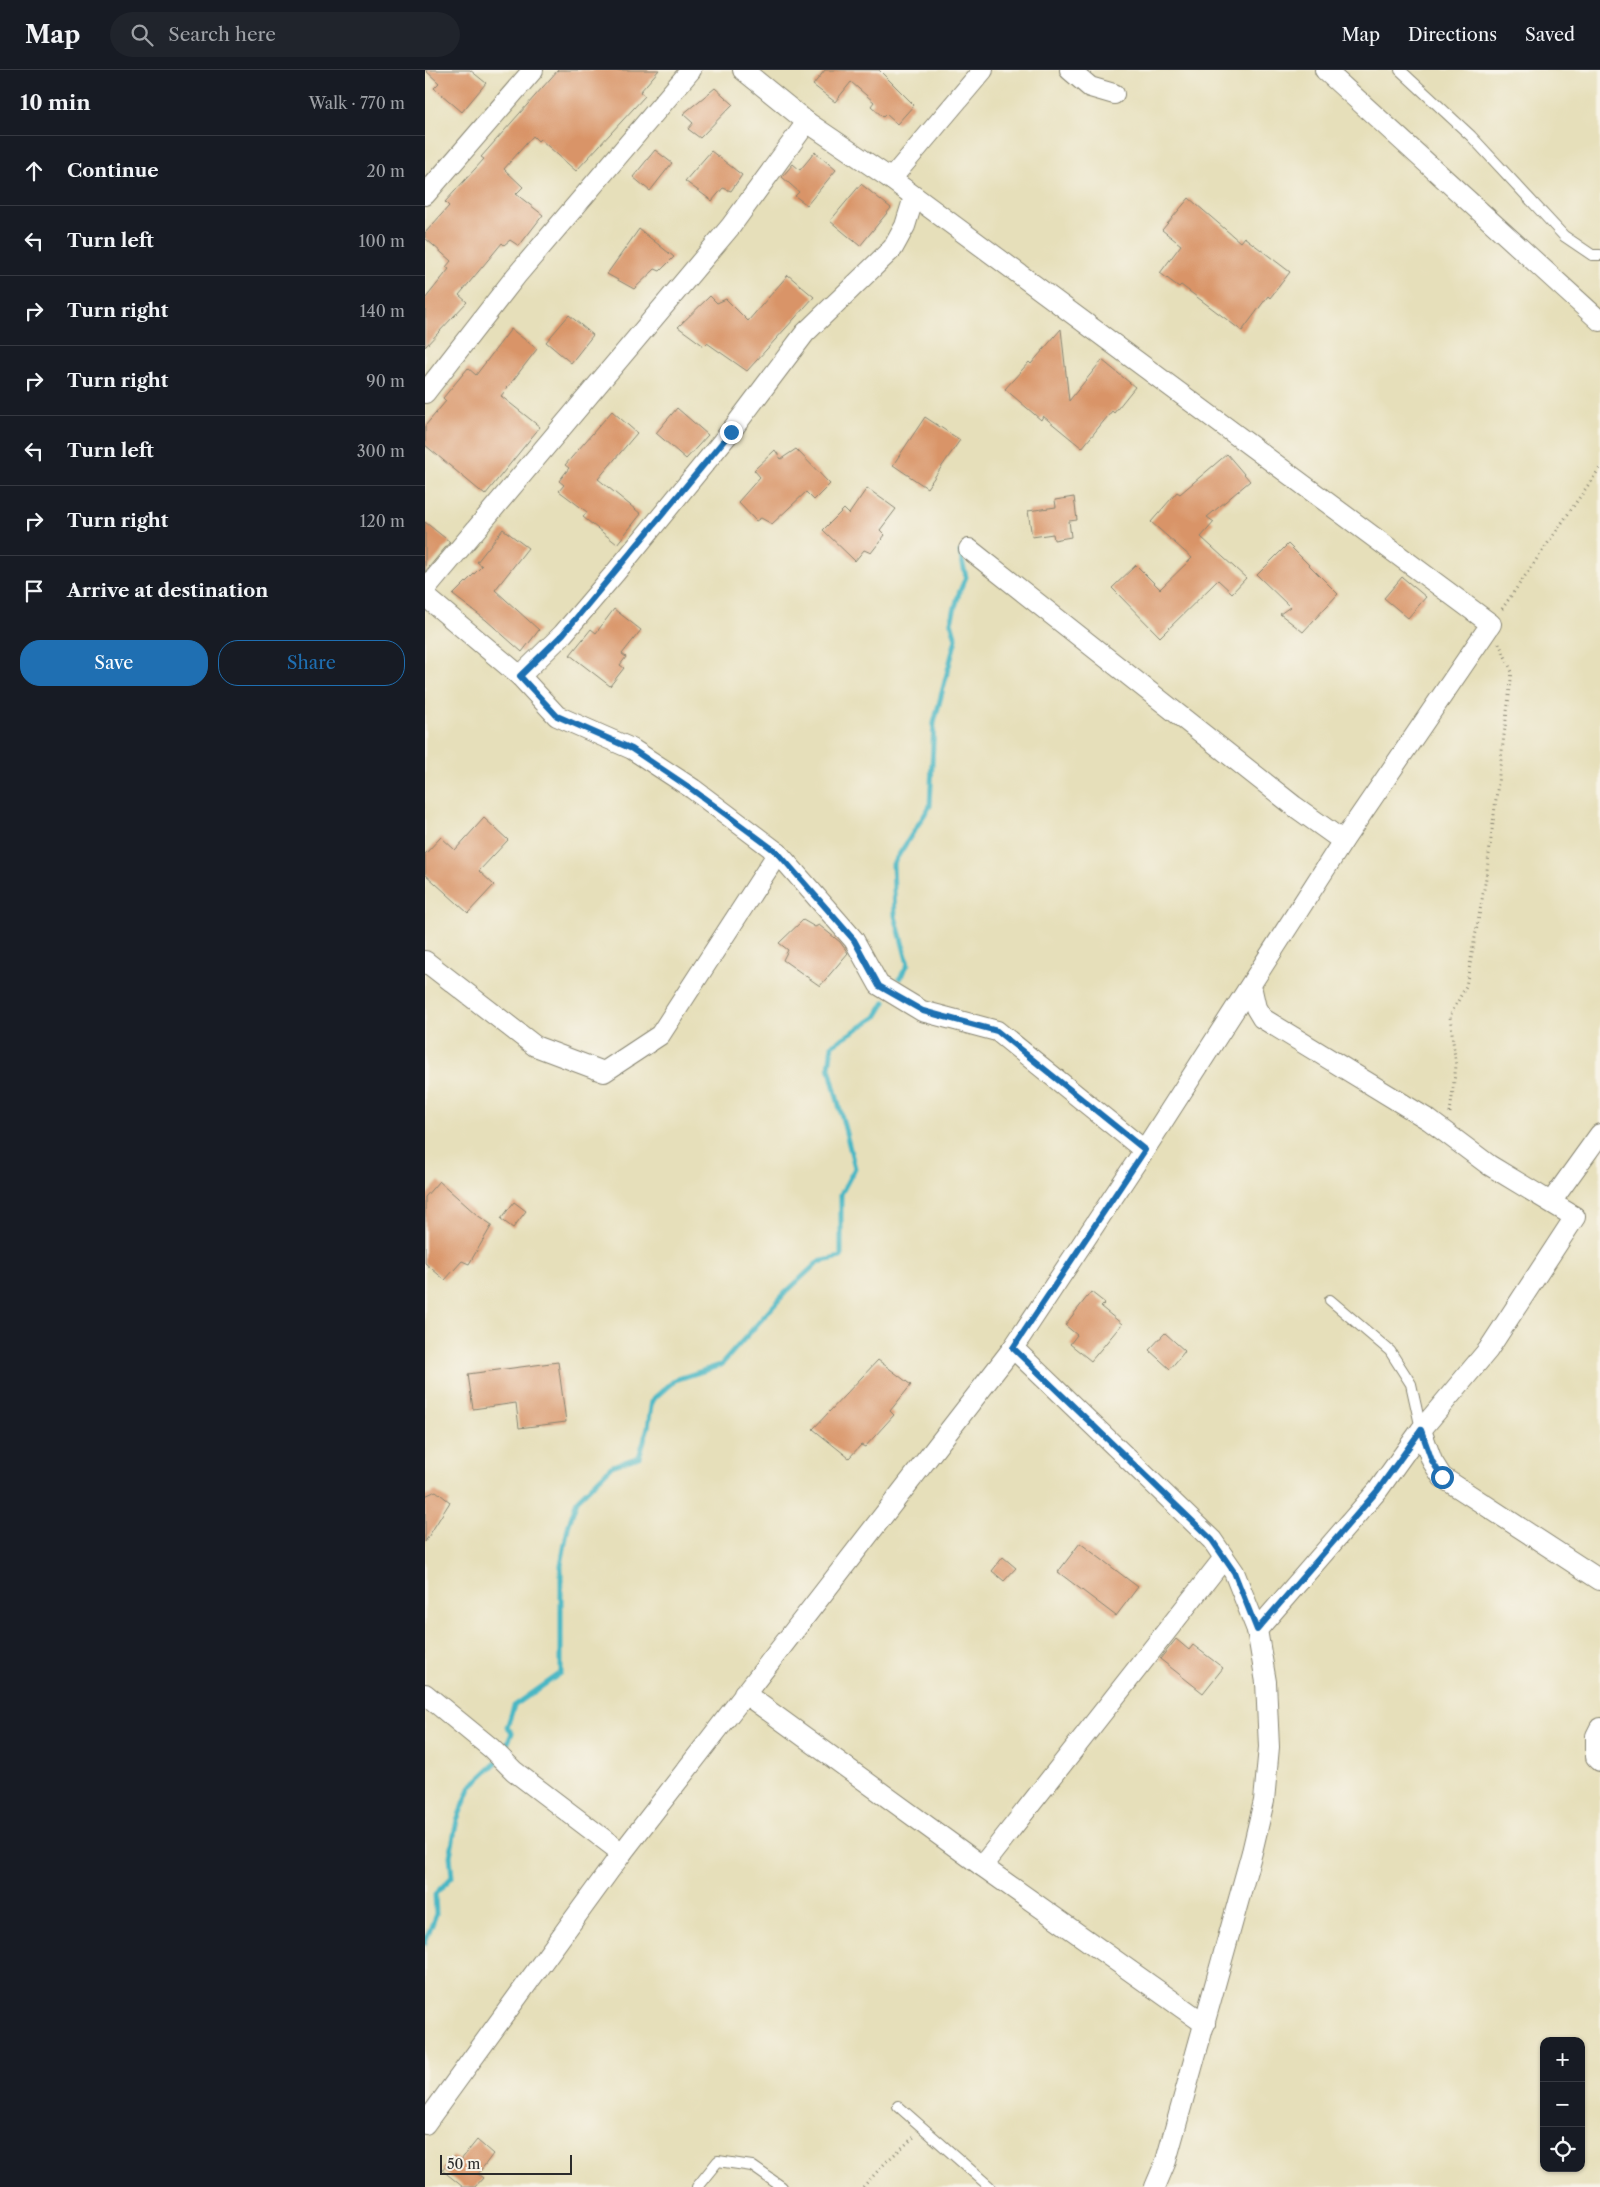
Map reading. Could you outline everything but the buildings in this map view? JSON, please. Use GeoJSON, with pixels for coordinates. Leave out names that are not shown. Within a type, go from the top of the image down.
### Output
{"type":"FeatureCollection","features":[{"type":"Feature","properties":{"kind":"street"},"geometry":{"type":"LineString","coordinates":[[425,195],[533,70]]}},
{"type":"Feature","properties":{"kind":"street"},"geometry":{"type":"LineString","coordinates":[[425,393],[516,276],[691,70]]}},
{"type":"Feature","properties":{"kind":"street"},"geometry":{"type":"LineString","coordinates":[[425,2124],[622,1853],[1013,1348],[1145,1150],[1343,841],[1491,624],[891,179],[807,122],[743,70]]}},
{"type":"Feature","properties":{"kind":"street"},"geometry":{"type":"LineString","coordinates":[[891,179],[983,70]]}},
{"type":"Feature","properties":{"kind":"street"},"geometry":{"type":"LineString","coordinates":[[1070,70],[1090,87],[1114,94]]}},
{"type":"Feature","properties":{"kind":"street"},"geometry":{"type":"LineString","coordinates":[[1325,70],[1600,322]]}},
{"type":"Feature","properties":{"kind":"street"},"geometry":{"type":"LineString","coordinates":[[425,590],[731,226],[807,122]]}},
{"type":"Feature","properties":{"kind":"street"},"geometry":{"type":"LineString","coordinates":[[520,676],[563,634],[615,573],[731,432],[805,333],[893,248],[905,226],[914,197]]}},
{"type":"Feature","properties":{"kind":"street"},"geometry":{"type":"LineString","coordinates":[[969,549],[1294,806],[1343,841]]}},
{"type":"Feature","properties":{"kind":"street"},"geometry":{"type":"LineString","coordinates":[[425,596],[520,676],[557,716],[632,749],[693,790],[778,853],[854,940],[879,986],[923,1011],[997,1031],[1145,1150]]}},
{"type":"Feature","properties":{"kind":"street"},"geometry":{"type":"LineString","coordinates":[[425,962],[535,1046],[604,1072],[660,1035],[778,853]]}},
{"type":"Feature","properties":{"kind":"street"},"geometry":{"type":"LineString","coordinates":[[1251,986],[1256,1008],[1262,1018],[1429,1120],[1489,1165],[1575,1217],[1488,1350],[1421,1430],[1378,1490],[1257,1630]]}},
{"type":"Feature","properties":{"kind":"street"},"geometry":{"type":"LineString","coordinates":[[1551,1202],[1600,1134]]}},
{"type":"Feature","properties":{"kind":"street"},"geometry":{"type":"LineString","coordinates":[[1013,1348],[1212,1540],[1234,1572],[1257,1630],[1266,1682],[1269,1747],[1263,1801],[1205,2024],[1166,2161],[1155,2187]]}},
{"type":"Feature","properties":{"kind":"street"},"geometry":{"type":"LineString","coordinates":[[1421,1430],[1432,1461],[1442,1477],[1600,1580]]}},
{"type":"Feature","properties":{"kind":"street"},"geometry":{"type":"LineString","coordinates":[[982,1866],[1224,1558]]}},
{"type":"Feature","properties":{"kind":"street"},"geometry":{"type":"LineString","coordinates":[[745,1693],[982,1866],[1205,2024]]}},
{"type":"Feature","properties":{"kind":"street"},"geometry":{"type":"LineString","coordinates":[[425,1694],[491,1748],[514,1772],[622,1853]]}},
{"type":"Feature","properties":{"kind":"street"},"geometry":{"type":"LineString","coordinates":[[1600,1728],[1596,1736],[1597,1757],[1600,1761]]}},
{"type":"Feature","properties":{"kind":"lane"},"geometry":{"type":"LineString","coordinates":[[1400,70],[1471,136],[1564,236],[1592,255],[1600,255]]}},
{"type":"Feature","properties":{"kind":"lane"},"geometry":{"type":"LineString","coordinates":[[1330,1300],[1390,1351],[1411,1384],[1421,1430]]}},
{"type":"Feature","properties":{"kind":"lane"},"geometry":{"type":"LineString","coordinates":[[898,2106],[990,2187]]}},
{"type":"Feature","properties":{"kind":"lane"},"geometry":{"type":"LineString","coordinates":[[697,2187],[718,2161],[752,2166],[782,2187]]}},
{"type":"Feature","properties":{"kind":"path"},"geometry":{"type":"LineString","coordinates":[[1447,1133],[1457,1066],[1450,1016],[1466,986],[1484,888],[1512,672],[1491,624],[1600,468]]}},
{"type":"Feature","properties":{"kind":"path"},"geometry":{"type":"LineString","coordinates":[[863,2187],[886,2162],[923,2129]]}},
{"type":"Feature","properties":{"kind":"waterway"},"geometry":{"type":"LineString","coordinates":[[900,978],[908,964],[895,916],[893,864],[930,806],[934,723],[956,639],[951,622],[959,593],[966,577],[960,552]]}},
{"type":"Feature","properties":{"kind":"waterway"},"geometry":{"type":"LineString","coordinates":[[503,1754],[512,1733],[507,1727],[514,1706],[561,1673],[561,1565],[568,1527],[577,1500],[612,1466],[639,1457],[648,1427],[652,1400],[675,1380],[721,1365],[785,1293],[818,1262],[841,1257],[841,1194],[855,1168],[829,1067],[832,1045],[876,1017],[885,1002]]}},
{"type":"Feature","properties":{"kind":"waterway"},"geometry":{"type":"LineString","coordinates":[[425,1943],[436,1914],[435,1894],[452,1877],[450,1856],[457,1820],[471,1786],[498,1761]]}},
{"type":"Feature","properties":{"kind":"route"},"geometry":{"type":"LineString","coordinates":[[731,432],[563,634],[520,676],[557,716],[632,749],[693,790],[778,853],[854,940],[879,986],[923,1011],[997,1031],[1037,1062],[1055,1080],[1145,1150],[1013,1348],[1212,1540],[1234,1572],[1257,1630],[1378,1490],[1421,1430],[1432,1461],[1442,1477]]}}]}
